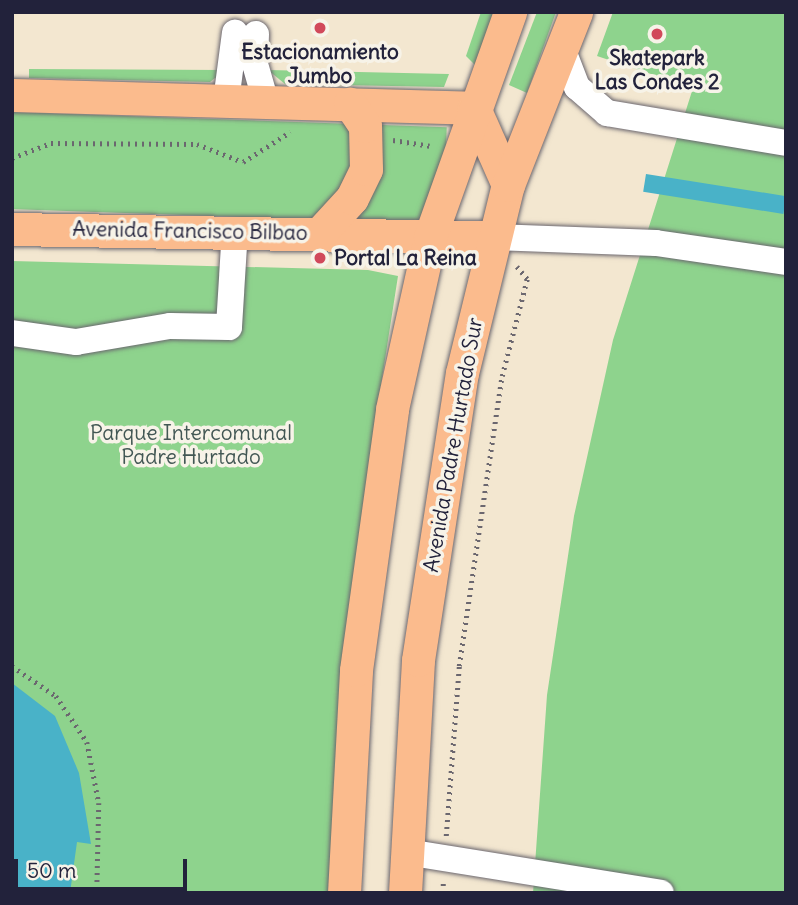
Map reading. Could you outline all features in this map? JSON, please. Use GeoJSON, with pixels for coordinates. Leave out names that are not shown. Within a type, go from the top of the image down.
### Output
{"type":"FeatureCollection","features":[{"type":"Feature","properties":{"kind":"main road"},"geometry":{"type":"LineString","coordinates":[[344,893],[365,583],[392,409],[430,237],[510,12]]}},
{"type":"Feature","properties":{"kind":"main road","name":"Avenida Padre Hurtado Sur"},"geometry":{"type":"LineString","coordinates":[[405,893],[406,852],[430,564],[462,373],[508,185],[576,12]]}},
{"type":"Feature","properties":{"kind":"main road"},"geometry":{"type":"LineString","coordinates":[[12,95],[266,102],[357,115],[474,108]]}},
{"type":"Feature","properties":{"kind":"main road"},"geometry":{"type":"LineString","coordinates":[[474,108],[508,185]]}},
{"type":"Feature","properties":{"kind":"main road"},"geometry":{"type":"LineString","coordinates":[[320,233],[361,184],[368,153],[357,115]]}},
{"type":"Feature","properties":{"kind":"main road","name":"Avenida Francisco Bilbao"},"geometry":{"type":"LineString","coordinates":[[12,229],[235,230],[494,237]]}},
{"type":"Feature","properties":{"kind":"lane"},"geometry":{"type":"LineString","coordinates":[[226,101],[245,34],[266,102]]}},
{"type":"Feature","properties":{"kind":"lane"},"geometry":{"type":"LineString","coordinates":[[562,48],[577,87],[607,113],[786,143]]}},
{"type":"Feature","properties":{"kind":"lane"},"geometry":{"type":"LineString","coordinates":[[12,333],[76,342],[170,326],[229,327],[235,230]]}},
{"type":"Feature","properties":{"kind":"lane"},"geometry":{"type":"LineString","coordinates":[[494,237],[656,243],[786,262]]}},
{"type":"Feature","properties":{"kind":"lane"},"geometry":{"type":"LineString","coordinates":[[406,852],[661,893]]}},
{"type":"Feature","properties":{"kind":"path"},"geometry":{"type":"LineString","coordinates":[[357,115],[405,145],[430,146]]}},
{"type":"Feature","properties":{"kind":"path"},"geometry":{"type":"LineString","coordinates":[[12,158],[51,143],[197,144],[243,162],[298,127]]}},
{"type":"Feature","properties":{"kind":"path"},"geometry":{"type":"LineString","coordinates":[[443,893],[459,666],[502,376],[527,279],[494,237]]}},
{"type":"Feature","properties":{"kind":"path"},"geometry":{"type":"LineString","coordinates":[[12,666],[56,696],[87,742],[99,803],[97,893]]}},
{"type":"Feature","properties":{"kind":"green space"},"geometry":{"type":"Polygon","coordinates":[[[481,12],[494,12],[475,65],[466,56],[481,12]]]}},
{"type":"Feature","properties":{"kind":"green space"},"geometry":{"type":"Polygon","coordinates":[[[537,12],[556,12],[527,93],[509,85],[537,12]]]}},
{"type":"Feature","properties":{"kind":"green space"},"geometry":{"type":"Polygon","coordinates":[[[613,12],[786,12],[786,893],[533,893],[547,695],[574,516],[613,340],[693,88],[597,56],[613,12]]]}},
{"type":"Feature","properties":{"kind":"green space"},"geometry":{"type":"Polygon","coordinates":[[[29,69],[225,70],[210,82],[29,78],[29,69]]]}},
{"type":"Feature","properties":{"kind":"green space"},"geometry":{"type":"Polygon","coordinates":[[[268,70],[449,74],[444,87],[285,84],[268,70]]]}},
{"type":"Feature","properties":{"kind":"green space"},"geometry":{"type":"Polygon","coordinates":[[[12,112],[447,127],[443,224],[12,209],[12,112]]]}},
{"type":"Feature","properties":{"kind":"green space","name":"Parque Intercomunal Padre Hurtado"},"geometry":{"type":"Polygon","coordinates":[[[12,261],[368,270],[398,276],[369,462],[336,893],[12,893],[12,261]]]}},
{"type":"Feature","properties":{"kind":"water"},"geometry":{"type":"Polygon","coordinates":[[[646,174],[786,196],[783,214],[643,192],[646,174]]]}},
{"type":"Feature","properties":{"kind":"water"},"geometry":{"type":"Polygon","coordinates":[[[12,683],[55,716],[79,773],[91,844],[77,842],[70,893],[12,893],[12,683]]]}},
{"type":"Feature","properties":{"kind":"place","name":"Estacionamiento Jumbo"},"geometry":{"type":"Point","coordinates":[320,28]}},
{"type":"Feature","properties":{"kind":"place","name":"Skatepark Las Condes 2"},"geometry":{"type":"Point","coordinates":[657,34]}},
{"type":"Feature","properties":{"kind":"place","name":"Portal La Reina"},"geometry":{"type":"Point","coordinates":[320,258]}}]}
